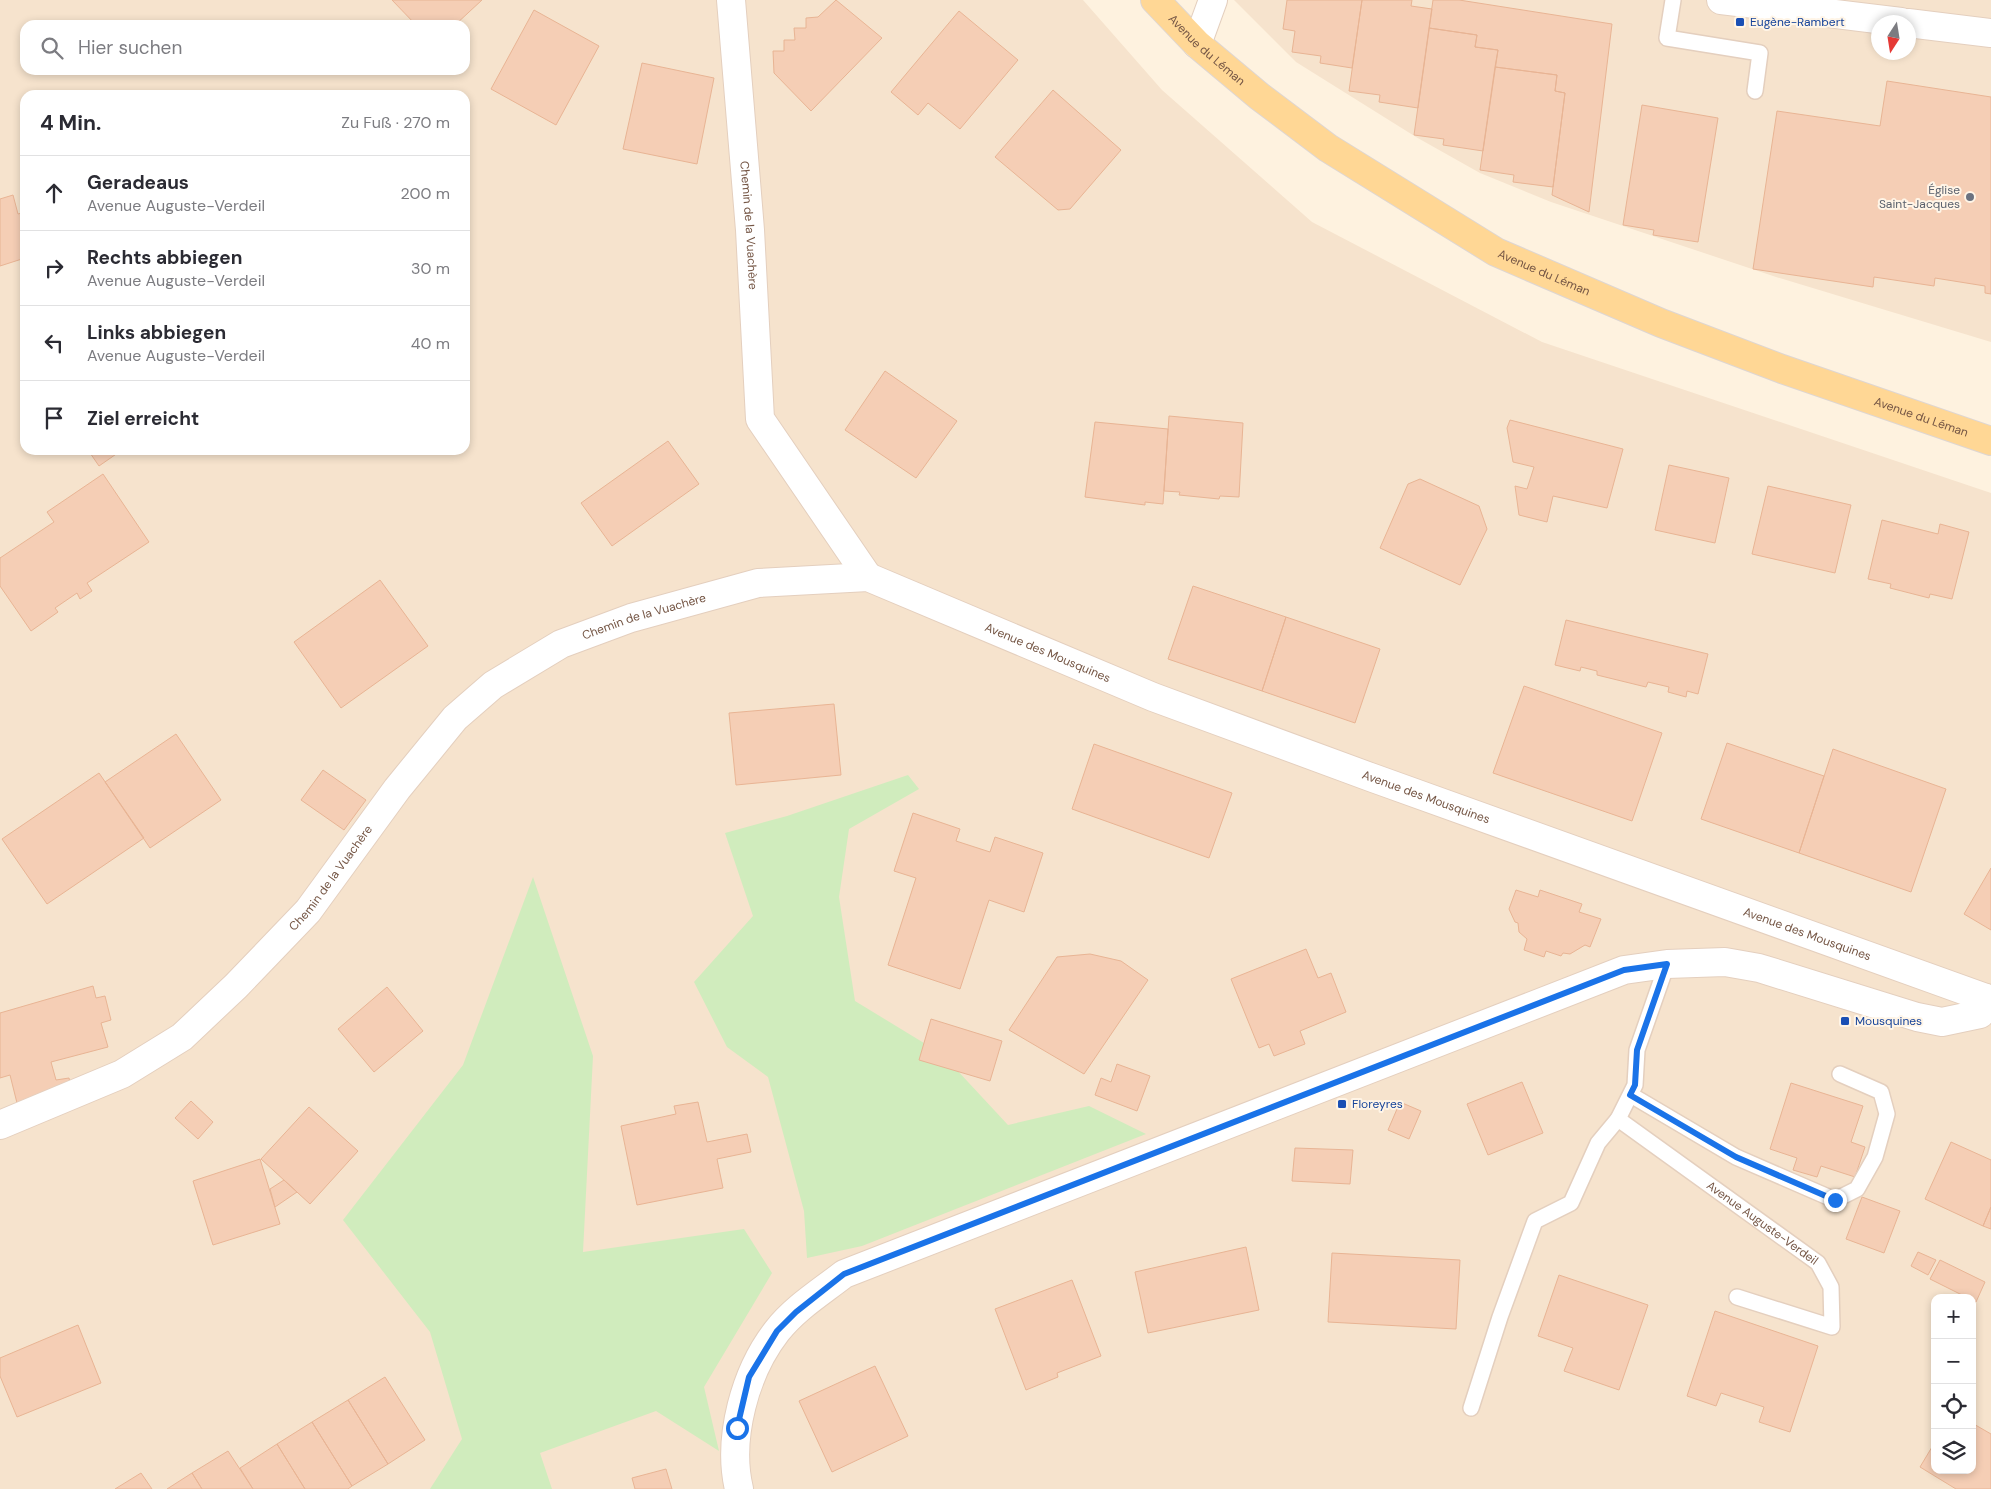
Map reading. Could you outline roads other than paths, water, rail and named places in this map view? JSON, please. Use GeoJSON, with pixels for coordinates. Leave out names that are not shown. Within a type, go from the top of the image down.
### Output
{"type":"FeatureCollection","features":[{"type":"Feature","properties":{"kind":"main road","name":"Avenue du Léman"},"geometry":{"type":"LineString","coordinates":[[1155,0],[1197,44],[1259,96],[1328,148],[1496,252],[1661,323],[1772,366],[1991,440]]}},
{"type":"Feature","properties":{"kind":"street","name":"Chemin de la Vuachère"},"geometry":{"type":"LineString","coordinates":[[731,0],[750,230],[760,419],[868,577]]}},
{"type":"Feature","properties":{"kind":"street"},"geometry":{"type":"LineString","coordinates":[[1197,44],[1214,0]]}},
{"type":"Feature","properties":{"kind":"street"},"geometry":{"type":"LineString","coordinates":[[1721,0],[1871,18]]}},
{"type":"Feature","properties":{"kind":"street"},"geometry":{"type":"LineString","coordinates":[[1916,24],[1991,33]]}},
{"type":"Feature","properties":{"kind":"street","name":"Chemin de la Vuachère"},"geometry":{"type":"LineString","coordinates":[[0,1125],[122,1074],[182,1037],[236,986],[308,912],[396,789],[455,718],[493,685],[561,644],[631,618],[758,583],[868,577]]}},
{"type":"Feature","properties":{"kind":"street","name":"Avenue des Mousquines"},"geometry":{"type":"LineString","coordinates":[[868,577],[1153,697],[1988,999]]}},
{"type":"Feature","properties":{"kind":"street"},"geometry":{"type":"LineString","coordinates":[[739,1489],[737,1428],[749,1377],[777,1331],[796,1312],[844,1274],[1624,970],[1667,964],[1725,962],[1759,968],[1917,1017],[1942,1022],[1980,1014],[1988,999]]}},
{"type":"Feature","properties":{"kind":"lane"},"geometry":{"type":"LineString","coordinates":[[1673,0],[1667,38],[1760,52],[1755,91]]}},
{"type":"Feature","properties":{"kind":"lane"},"geometry":{"type":"LineString","coordinates":[[1471,1408],[1500,1317],[1535,1221],[1571,1203],[1598,1143],[1618,1119],[1635,1085],[1637,1050],[1667,964]]}},
{"type":"Feature","properties":{"kind":"lane"},"geometry":{"type":"LineString","coordinates":[[1630,1095],[1736,1157],[1835,1200],[1857,1189],[1875,1157],[1887,1114],[1881,1092],[1840,1074]]}},
{"type":"Feature","properties":{"kind":"lane","name":"Avenue Auguste-Verdeil"},"geometry":{"type":"LineString","coordinates":[[1618,1119],[1818,1263],[1831,1287],[1832,1327],[1737,1297]]}},
{"type":"Feature","properties":{"kind":"place","name":"Eugène-Rambert"},"geometry":{"type":"Point","coordinates":[1740,22]}},
{"type":"Feature","properties":{"kind":"place","name":"Église Saint-Jacques"},"geometry":{"type":"Point","coordinates":[1970,197]}},
{"type":"Feature","properties":{"kind":"place","name":"Mousquines"},"geometry":{"type":"Point","coordinates":[1845,1021]}},
{"type":"Feature","properties":{"kind":"place","name":"Floreyres"},"geometry":{"type":"Point","coordinates":[1342,1104]}}]}
